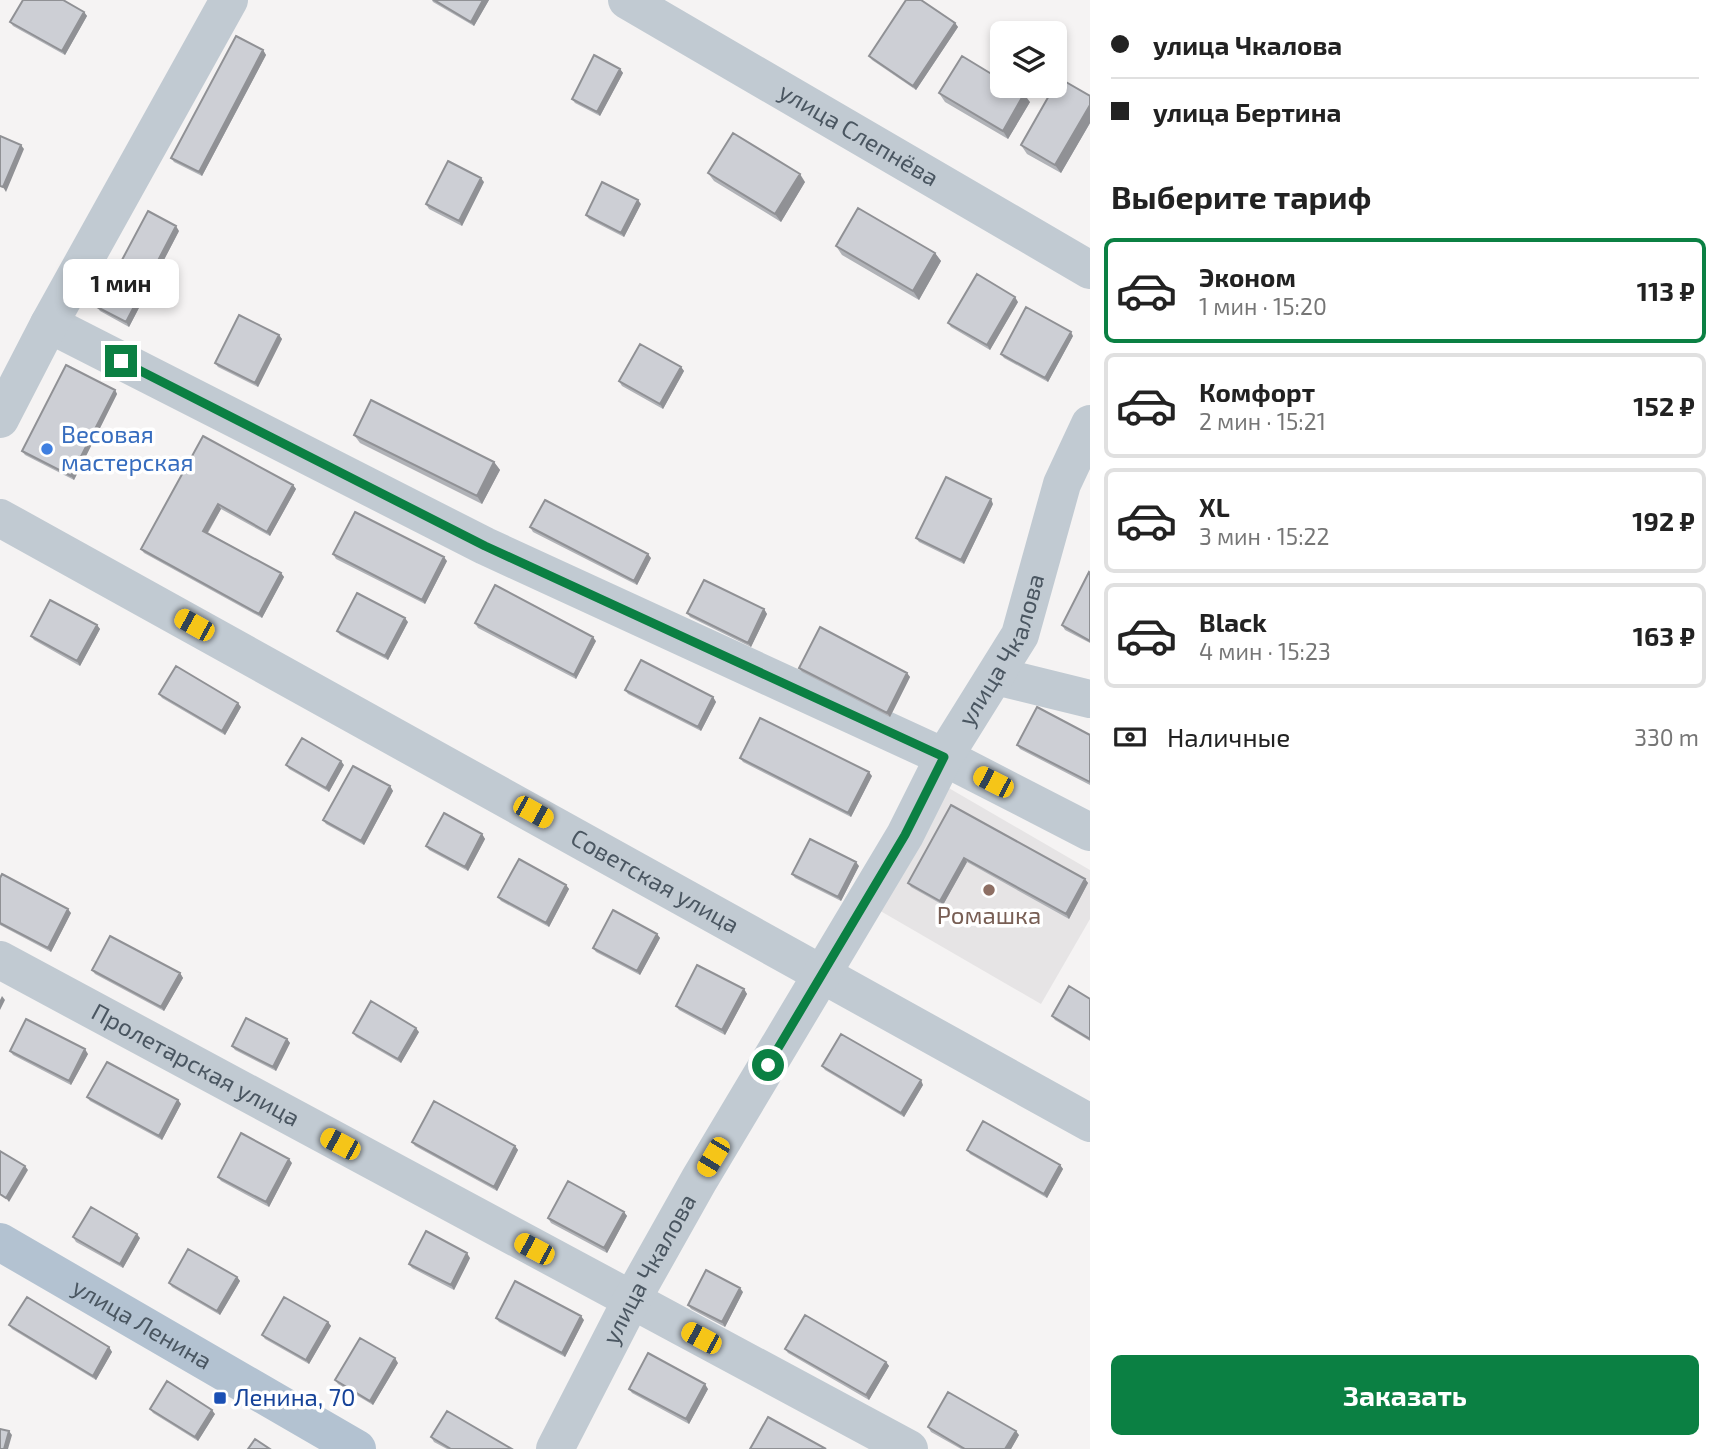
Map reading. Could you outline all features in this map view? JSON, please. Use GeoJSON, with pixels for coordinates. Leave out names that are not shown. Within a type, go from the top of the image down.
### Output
{"type":"FeatureCollection","features":[{"type":"Feature","properties":{"kind":"main road","name":"улица Ленина"},"geometry":{"type":"LineString","coordinates":[[0,1242],[357,1449]]}},
{"type":"Feature","properties":{"kind":"street"},"geometry":{"type":"LineString","coordinates":[[0,419],[49,324],[229,0]]}},
{"type":"Feature","properties":{"kind":"street","name":"улица Слепнёва"},"geometry":{"type":"LineString","coordinates":[[627,0],[1090,270]]}},
{"type":"Feature","properties":{"kind":"street"},"geometry":{"type":"LineString","coordinates":[[49,324],[485,546],[944,757],[1090,832]]}},
{"type":"Feature","properties":{"kind":"street","name":"улица Чкалова"},"geometry":{"type":"LineString","coordinates":[[555,1449],[631,1301],[699,1180],[905,835],[944,757],[1020,635],[1062,484],[1090,424]]}},
{"type":"Feature","properties":{"kind":"street","name":"Советская улица"},"geometry":{"type":"LineString","coordinates":[[0,517],[1090,1123]]}},
{"type":"Feature","properties":{"kind":"street"},"geometry":{"type":"LineString","coordinates":[[996,676],[1090,699]]}},
{"type":"Feature","properties":{"kind":"street","name":"Пролетарская улица"},"geometry":{"type":"LineString","coordinates":[[0,960],[909,1449]]}},
{"type":"Feature","properties":{"kind":"shaded area","name":"Ромашка"},"geometry":{"type":"Polygon","coordinates":[[[947,787],[1090,870],[1090,919],[1041,1004],[877,909],[947,787]]]}},
{"type":"Feature","properties":{"kind":"building"},"geometry":{"type":"Polygon","coordinates":[[[23,0],[63,0],[84,12],[62,51],[10,22],[23,0]]]}},
{"type":"Feature","properties":{"kind":"building"},"geometry":{"type":"Polygon","coordinates":[[[434,0],[483,0],[471,22],[434,0]]]}},
{"type":"Feature","properties":{"kind":"building"},"geometry":{"type":"Polygon","coordinates":[[[906,0],[921,0],[955,23],[913,86],[869,56],[906,0]]]}},
{"type":"Feature","properties":{"kind":"building"},"geometry":{"type":"Polygon","coordinates":[[[236,36],[263,50],[199,172],[171,158],[236,36]]]}},
{"type":"Feature","properties":{"kind":"building"},"geometry":{"type":"Polygon","coordinates":[[[594,55],[620,69],[597,112],[572,99],[594,55]]]}},
{"type":"Feature","properties":{"kind":"building"},"geometry":{"type":"Polygon","coordinates":[[[962,56],[990,73],[990,98],[1022,98],[1003,131],[939,93],[962,56]]]}},
{"type":"Feature","properties":{"kind":"building"},"geometry":{"type":"Polygon","coordinates":[[[1067,83],[1090,96],[1090,105],[1055,165],[1021,145],[1048,98],[1067,98],[1067,83]]]}},
{"type":"Feature","properties":{"kind":"building"},"geometry":{"type":"Polygon","coordinates":[[[733,133],[800,174],[775,214],[708,173],[733,133]]]}},
{"type":"Feature","properties":{"kind":"building"},"geometry":{"type":"Polygon","coordinates":[[[0,136],[21,145],[3,187],[0,186],[0,136]]]}},
{"type":"Feature","properties":{"kind":"building"},"geometry":{"type":"Polygon","coordinates":[[[448,161],[481,178],[459,221],[426,204],[448,161]]]}},
{"type":"Feature","properties":{"kind":"building"},"geometry":{"type":"Polygon","coordinates":[[[602,182],[638,200],[621,233],[586,215],[602,182]]]}},
{"type":"Feature","properties":{"kind":"building"},"geometry":{"type":"Polygon","coordinates":[[[858,208],[935,253],[913,291],[836,246],[858,208]]]}},
{"type":"Feature","properties":{"kind":"building"},"geometry":{"type":"Polygon","coordinates":[[[148,211],[176,226],[126,322],[97,307],[148,211]]]}},
{"type":"Feature","properties":{"kind":"building"},"geometry":{"type":"Polygon","coordinates":[[[977,274],[1015,297],[987,345],[948,323],[977,274]]]}},
{"type":"Feature","properties":{"kind":"building"},"geometry":{"type":"Polygon","coordinates":[[[1026,307],[1071,332],[1045,378],[1001,354],[1026,307]]]}},
{"type":"Feature","properties":{"kind":"building"},"geometry":{"type":"Polygon","coordinates":[[[239,315],[279,335],[255,383],[215,363],[239,315]]]}},
{"type":"Feature","properties":{"kind":"building"},"geometry":{"type":"Polygon","coordinates":[[[640,344],[681,367],[660,404],[619,381],[640,344]]]}},
{"type":"Feature","properties":{"kind":"building"},"geometry":{"type":"Polygon","coordinates":[[[66,365],[115,390],[71,476],[22,451],[66,365]]]}},
{"type":"Feature","properties":{"kind":"building"},"geometry":{"type":"Polygon","coordinates":[[[371,400],[494,462],[477,496],[354,435],[371,400]]]}},
{"type":"Feature","properties":{"kind":"building"},"geometry":{"type":"Polygon","coordinates":[[[203,436],[293,485],[267,532],[218,504],[203,531],[281,573],[259,614],[141,549],[203,436]]]}},
{"type":"Feature","properties":{"kind":"building"},"geometry":{"type":"Polygon","coordinates":[[[946,477],[991,499],[961,560],[916,538],[946,477]]]}},
{"type":"Feature","properties":{"kind":"building"},"geometry":{"type":"Polygon","coordinates":[[[545,500],[648,554],[634,581],[530,527],[545,500]]]}},
{"type":"Feature","properties":{"kind":"building"},"geometry":{"type":"Polygon","coordinates":[[[355,512],[444,557],[422,600],[333,554],[355,512]]]}},
{"type":"Feature","properties":{"kind":"building"},"geometry":{"type":"Polygon","coordinates":[[[1090,573],[1090,641],[1062,625],[1090,573]]]}},
{"type":"Feature","properties":{"kind":"building"},"geometry":{"type":"Polygon","coordinates":[[[704,580],[764,609],[748,643],[687,613],[704,580]]]}},
{"type":"Feature","properties":{"kind":"building"},"geometry":{"type":"Polygon","coordinates":[[[495,585],[593,637],[574,675],[475,623],[495,585]]]}},
{"type":"Feature","properties":{"kind":"building"},"geometry":{"type":"Polygon","coordinates":[[[357,593],[405,618],[385,656],[337,631],[357,593]]]}},
{"type":"Feature","properties":{"kind":"building"},"geometry":{"type":"Polygon","coordinates":[[[50,600],[97,625],[77,661],[31,636],[50,600]]]}},
{"type":"Feature","properties":{"kind":"building"},"geometry":{"type":"Polygon","coordinates":[[[820,627],[907,673],[887,713],[799,668],[820,627]]]}},
{"type":"Feature","properties":{"kind":"building"},"geometry":{"type":"Polygon","coordinates":[[[641,660],[713,697],[698,727],[625,690],[641,660]]]}},
{"type":"Feature","properties":{"kind":"building"},"geometry":{"type":"Polygon","coordinates":[[[176,666],[238,703],[222,731],[159,694],[176,666]]]}},
{"type":"Feature","properties":{"kind":"building"},"geometry":{"type":"Polygon","coordinates":[[[1037,707],[1090,735],[1090,782],[1017,745],[1037,707]]]}},
{"type":"Feature","properties":{"kind":"building"},"geometry":{"type":"Polygon","coordinates":[[[760,718],[869,772],[848,813],[740,758],[760,718]]]}},
{"type":"Feature","properties":{"kind":"building"},"geometry":{"type":"Polygon","coordinates":[[[302,738],[341,761],[326,788],[286,765],[302,738]]]}},
{"type":"Feature","properties":{"kind":"building"},"geometry":{"type":"Polygon","coordinates":[[[353,766],[390,786],[361,841],[323,820],[353,766]]]}},
{"type":"Feature","properties":{"kind":"building"},"geometry":{"type":"Polygon","coordinates":[[[951,805],[1085,879],[1066,914],[964,858],[940,901],[908,883],[951,805]]]}},
{"type":"Feature","properties":{"kind":"building"},"geometry":{"type":"Polygon","coordinates":[[[444,813],[482,834],[465,867],[426,846],[444,813]]]}},
{"type":"Feature","properties":{"kind":"building"},"geometry":{"type":"Polygon","coordinates":[[[810,839],[856,862],[838,897],[792,874],[810,839]]]}},
{"type":"Feature","properties":{"kind":"building"},"geometry":{"type":"Polygon","coordinates":[[[519,859],[566,885],[546,923],[498,897],[519,859]]]}},
{"type":"Feature","properties":{"kind":"building"},"geometry":{"type":"Polygon","coordinates":[[[2,874],[68,909],[48,948],[0,923],[2,874]]]}},
{"type":"Feature","properties":{"kind":"building"},"geometry":{"type":"Polygon","coordinates":[[[613,910],[657,934],[637,971],[593,948],[613,910]]]}},
{"type":"Feature","properties":{"kind":"building"},"geometry":{"type":"Polygon","coordinates":[[[110,936],[180,973],[161,1007],[92,970],[110,936]]]}},
{"type":"Feature","properties":{"kind":"building"},"geometry":{"type":"Polygon","coordinates":[[[697,965],[744,989],[722,1030],[676,1006],[697,965]]]}},
{"type":"Feature","properties":{"kind":"building"},"geometry":{"type":"Polygon","coordinates":[[[1069,986],[1090,999],[1090,1039],[1052,1016],[1069,986]]]}},
{"type":"Feature","properties":{"kind":"building"},"geometry":{"type":"Polygon","coordinates":[[[371,1001],[416,1028],[398,1059],[353,1033],[371,1001]]]}},
{"type":"Feature","properties":{"kind":"building"},"geometry":{"type":"Polygon","coordinates":[[[246,1018],[287,1039],[273,1067],[232,1046],[246,1018]]]}},
{"type":"Feature","properties":{"kind":"building"},"geometry":{"type":"Polygon","coordinates":[[[26,1019],[85,1049],[69,1081],[10,1051],[26,1019]]]}},
{"type":"Feature","properties":{"kind":"building"},"geometry":{"type":"Polygon","coordinates":[[[841,1034],[921,1080],[901,1113],[822,1066],[841,1034]]]}},
{"type":"Feature","properties":{"kind":"building"},"geometry":{"type":"Polygon","coordinates":[[[107,1062],[178,1100],[159,1136],[87,1097],[107,1062]]]}},
{"type":"Feature","properties":{"kind":"building"},"geometry":{"type":"Polygon","coordinates":[[[434,1101],[515,1146],[494,1187],[412,1142],[434,1101]]]}},
{"type":"Feature","properties":{"kind":"building"},"geometry":{"type":"Polygon","coordinates":[[[983,1121],[1060,1165],[1044,1194],[967,1150],[983,1121]]]}},
{"type":"Feature","properties":{"kind":"building"},"geometry":{"type":"Polygon","coordinates":[[[241,1133],[289,1159],[266,1202],[218,1177],[241,1133]]]}},
{"type":"Feature","properties":{"kind":"building"},"geometry":{"type":"Polygon","coordinates":[[[0,1151],[25,1166],[6,1198],[0,1194],[0,1151]]]}},
{"type":"Feature","properties":{"kind":"building"},"geometry":{"type":"Polygon","coordinates":[[[568,1181],[624,1212],[604,1248],[548,1218],[568,1181]]]}},
{"type":"Feature","properties":{"kind":"building"},"geometry":{"type":"Polygon","coordinates":[[[91,1207],[137,1234],[120,1264],[73,1237],[91,1207]]]}},
{"type":"Feature","properties":{"kind":"building"},"geometry":{"type":"Polygon","coordinates":[[[426,1231],[467,1253],[451,1285],[409,1264],[426,1231]]]}},
{"type":"Feature","properties":{"kind":"building"},"geometry":{"type":"Polygon","coordinates":[[[188,1249],[237,1277],[217,1311],[169,1283],[188,1249]]]}},
{"type":"Feature","properties":{"kind":"building"},"geometry":{"type":"Polygon","coordinates":[[[706,1270],[740,1288],[722,1322],[688,1305],[706,1270]]]}},
{"type":"Feature","properties":{"kind":"building"},"geometry":{"type":"Polygon","coordinates":[[[515,1281],[581,1316],[562,1353],[496,1318],[515,1281]]]}},
{"type":"Feature","properties":{"kind":"building"},"geometry":{"type":"Polygon","coordinates":[[[27,1297],[109,1347],[93,1376],[9,1325],[27,1297]]]}},
{"type":"Feature","properties":{"kind":"building"},"geometry":{"type":"Polygon","coordinates":[[[284,1297],[328,1322],[306,1360],[262,1335],[284,1297]]]}},
{"type":"Feature","properties":{"kind":"building"},"geometry":{"type":"Polygon","coordinates":[[[805,1315],[886,1362],[866,1395],[785,1349],[805,1315]]]}},
{"type":"Feature","properties":{"kind":"building"},"geometry":{"type":"Polygon","coordinates":[[[360,1338],[395,1358],[370,1401],[335,1380],[360,1338]]]}},
{"type":"Feature","properties":{"kind":"building"},"geometry":{"type":"Polygon","coordinates":[[[648,1353],[705,1384],[686,1419],[629,1389],[648,1353]]]}},
{"type":"Feature","properties":{"kind":"building"},"geometry":{"type":"Polygon","coordinates":[[[167,1381],[212,1410],[195,1437],[150,1409],[167,1381]]]}},
{"type":"Feature","properties":{"kind":"building"},"geometry":{"type":"Polygon","coordinates":[[[948,1392],[1016,1431],[1005,1449],[965,1449],[928,1427],[948,1392]]]}},
{"type":"Feature","properties":{"kind":"building"},"geometry":{"type":"Polygon","coordinates":[[[447,1411],[512,1449],[451,1449],[431,1437],[447,1411]]]}},
{"type":"Feature","properties":{"kind":"building"},"geometry":{"type":"Polygon","coordinates":[[[768,1417],[826,1449],[750,1449],[768,1417]]]}},
{"type":"Feature","properties":{"kind":"building"},"geometry":{"type":"Polygon","coordinates":[[[0,1429],[9,1431],[4,1449],[0,1449],[0,1429]]]}},
{"type":"Feature","properties":{"kind":"building"},"geometry":{"type":"Polygon","coordinates":[[[255,1439],[270,1449],[248,1449],[255,1439]]]}},
{"type":"Feature","properties":{"kind":"place","name":"Весовая мастерская"},"geometry":{"type":"Point","coordinates":[47,449]}},
{"type":"Feature","properties":{"kind":"place","name":"Ромашка"},"geometry":{"type":"Point","coordinates":[989,890]}},
{"type":"Feature","properties":{"kind":"place","name":"Ленина, 70"},"geometry":{"type":"Point","coordinates":[220,1398]}},
{"type":"Feature","properties":{"kind":"route"},"geometry":{"type":"LineString","coordinates":[[121,361],[485,546],[944,757],[905,835],[768,1065]]}}]}
